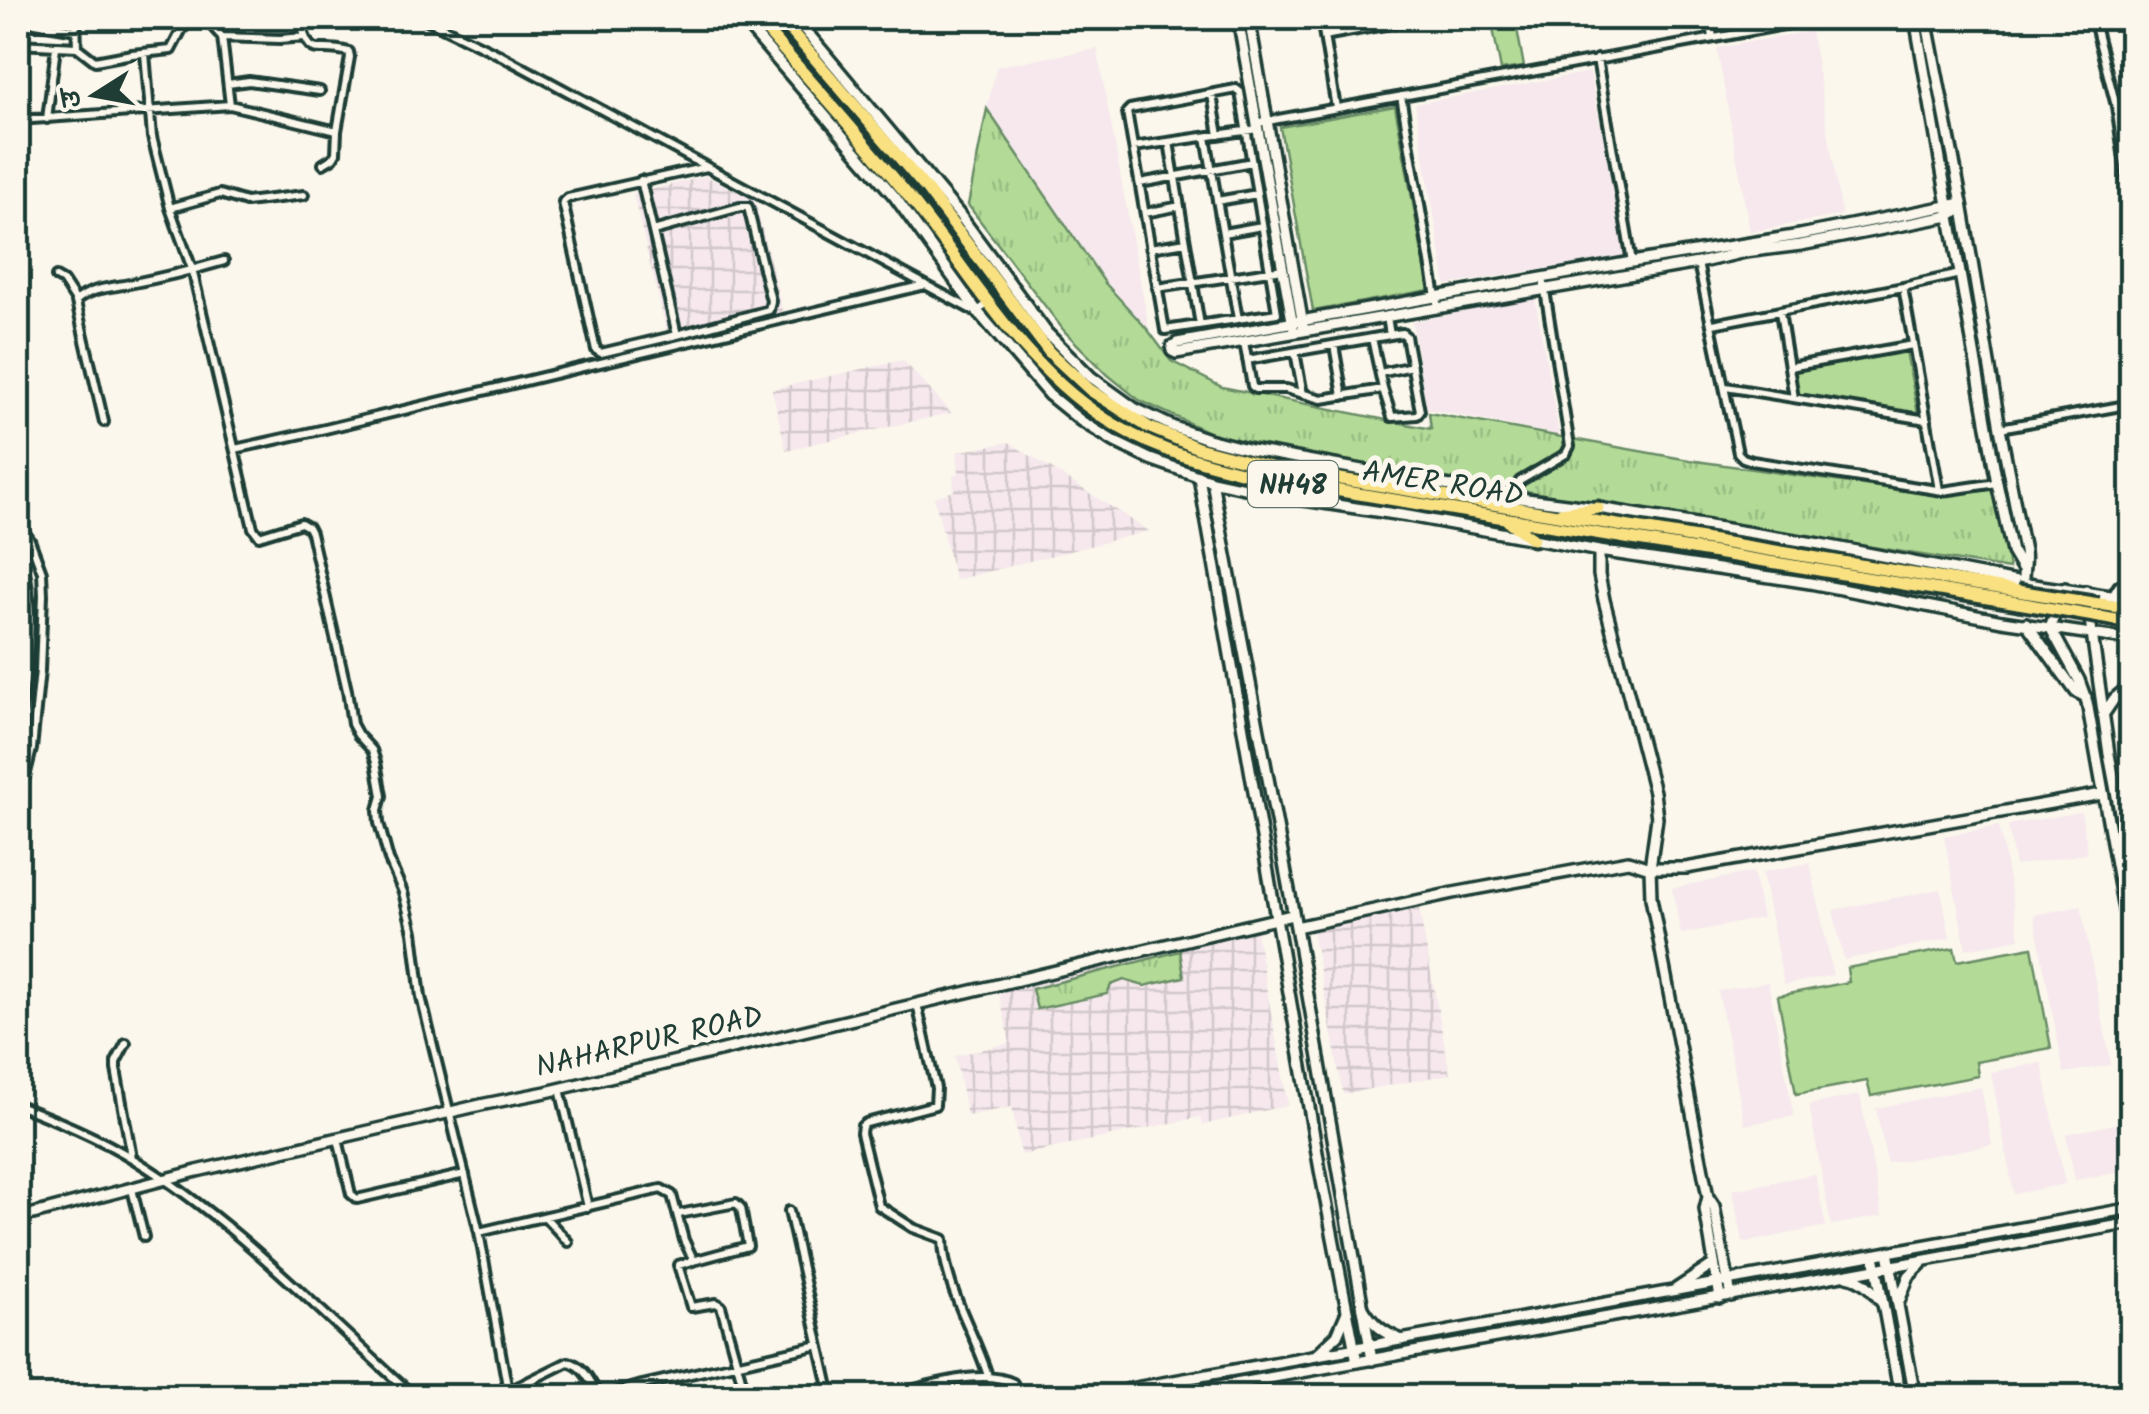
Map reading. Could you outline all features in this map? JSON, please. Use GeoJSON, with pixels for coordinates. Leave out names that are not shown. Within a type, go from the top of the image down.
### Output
{"type":"FeatureCollection","features":[{"type":"Feature","properties":{"kind":"highway","name":"AMER ROAD"},"geometry":{"type":"LineString","coordinates":[[756,18],[844,129],[914,203],[983,308],[1072,396],[1148,442],[1192,460],[1274,480],[1506,519],[2019,592]]}},
{"type":"Feature","properties":{"kind":"highway","name":"AMER ROAD"},"geometry":{"type":"LineString","coordinates":[[780,18],[964,230],[1049,352],[1090,390],[1148,427],[1198,448],[1274,468],[2019,592],[2100,610],[2132,623]]}},
{"type":"Feature","properties":{"kind":"highway"},"geometry":{"type":"LineString","coordinates":[[1546,514],[1598,508]]}},
{"type":"Feature","properties":{"kind":"highway"},"geometry":{"type":"LineString","coordinates":[[1506,519],[1533,539]]}},
{"type":"Feature","properties":{"kind":"highway","name":"AMER ROAD"},"geometry":{"type":"LineString","coordinates":[[2100,610],[2132,609]]}},
{"type":"Feature","properties":{"kind":"street"},"geometry":{"type":"LineString","coordinates":[[76,18],[77,46]]}},
{"type":"Feature","properties":{"kind":"street"},"geometry":{"type":"LineString","coordinates":[[18,44],[77,46],[95,61],[172,50],[182,29],[193,18]]}},
{"type":"Feature","properties":{"kind":"street"},"geometry":{"type":"LineString","coordinates":[[205,18],[222,38],[230,104]]}},
{"type":"Feature","properties":{"kind":"street"},"geometry":{"type":"LineString","coordinates":[[299,18],[304,38],[313,50],[349,52],[336,152],[323,164]]}},
{"type":"Feature","properties":{"kind":"street"},"geometry":{"type":"LineString","coordinates":[[423,18],[498,54],[925,285],[983,308],[1048,395],[1081,421],[1150,459],[1198,477],[1292,498],[2132,640]]}},
{"type":"Feature","properties":{"kind":"street"},"geometry":{"type":"LineString","coordinates":[[741,18],[844,129]]}},
{"type":"Feature","properties":{"kind":"street"},"geometry":{"type":"LineString","coordinates":[[795,18],[1071,359],[1114,394],[1191,434],[1230,446],[1511,497],[1820,544],[2019,592],[2065,588],[2132,599]]}},
{"type":"Feature","properties":{"kind":"street"},"geometry":{"type":"LineString","coordinates":[[1238,18],[1283,269],[1298,328]]}},
{"type":"Feature","properties":{"kind":"street"},"geometry":{"type":"LineString","coordinates":[[1248,18],[1257,126],[1298,328]]}},
{"type":"Feature","properties":{"kind":"street"},"geometry":{"type":"LineString","coordinates":[[1321,18],[1336,108]]}},
{"type":"Feature","properties":{"kind":"street"},"geometry":{"type":"LineString","coordinates":[[1324,36],[1384,21],[1424,18]]}},
{"type":"Feature","properties":{"kind":"street"},"geometry":{"type":"LineString","coordinates":[[1710,18],[1713,38]]}},
{"type":"Feature","properties":{"kind":"street"},"geometry":{"type":"LineString","coordinates":[[1133,147],[1219,135],[1336,108],[1713,38],[1773,22],[1822,18]]}},
{"type":"Feature","properties":{"kind":"street"},"geometry":{"type":"LineString","coordinates":[[1915,18],[1998,483],[2012,552],[2022,569]]}},
{"type":"Feature","properties":{"kind":"street"},"geometry":{"type":"LineString","coordinates":[[1926,18],[2024,552],[2019,592],[2026,623],[2072,686],[2086,697]]}},
{"type":"Feature","properties":{"kind":"street"},"geometry":{"type":"LineString","coordinates":[[2093,18],[2129,169],[2132,213]]}},
{"type":"Feature","properties":{"kind":"street"},"geometry":{"type":"LineString","coordinates":[[18,20],[76,30]]}},
{"type":"Feature","properties":{"kind":"street"},"geometry":{"type":"LineString","coordinates":[[222,38],[304,38]]}},
{"type":"Feature","properties":{"kind":"street"},"geometry":{"type":"LineString","coordinates":[[47,119],[56,47]]}},
{"type":"Feature","properties":{"kind":"street"},"geometry":{"type":"LineString","coordinates":[[145,53],[152,137],[170,208],[192,269],[255,533],[264,535],[301,523],[308,527],[348,690],[352,724],[374,754],[382,796],[379,823],[405,900],[418,959],[421,998],[480,1232],[508,1391]]}},
{"type":"Feature","properties":{"kind":"street"},"geometry":{"type":"LineString","coordinates":[[1597,59],[1632,262]]}},
{"type":"Feature","properties":{"kind":"street"},"geometry":{"type":"LineString","coordinates":[[228,84],[249,80],[320,91]]}},
{"type":"Feature","properties":{"kind":"street"},"geometry":{"type":"LineString","coordinates":[[1236,89],[1257,126],[1252,162],[1278,312],[1164,330],[1126,116],[1130,110],[1236,89]]}},
{"type":"Feature","properties":{"kind":"street"},"geometry":{"type":"LineString","coordinates":[[1212,95],[1219,135]]}},
{"type":"Feature","properties":{"kind":"street"},"geometry":{"type":"LineString","coordinates":[[1400,96],[1437,302]]}},
{"type":"Feature","properties":{"kind":"street"},"geometry":{"type":"LineString","coordinates":[[18,120],[230,104],[338,130]]}},
{"type":"Feature","properties":{"kind":"street"},"geometry":{"type":"LineString","coordinates":[[1206,137],[1238,319]]}},
{"type":"Feature","properties":{"kind":"street"},"geometry":{"type":"LineString","coordinates":[[1169,142],[1200,325]]}},
{"type":"Feature","properties":{"kind":"street"},"geometry":{"type":"LineString","coordinates":[[1140,183],[1252,162]]}},
{"type":"Feature","properties":{"kind":"street"},"geometry":{"type":"LineString","coordinates":[[18,163],[28,206],[27,219],[18,235]]}},
{"type":"Feature","properties":{"kind":"street"},"geometry":{"type":"LineString","coordinates":[[654,231],[748,207],[772,306],[767,312],[598,352],[563,202],[640,180],[707,167]]}},
{"type":"Feature","properties":{"kind":"street"},"geometry":{"type":"LineString","coordinates":[[640,180],[677,335]]}},
{"type":"Feature","properties":{"kind":"street"},"geometry":{"type":"LineString","coordinates":[[170,208],[220,194],[246,202],[304,195]]}},
{"type":"Feature","properties":{"kind":"street"},"geometry":{"type":"LineString","coordinates":[[1217,202],[1257,194]]}},
{"type":"Feature","properties":{"kind":"street"},"geometry":{"type":"LineString","coordinates":[[1145,213],[1180,206]]}},
{"type":"Feature","properties":{"kind":"street"},"geometry":{"type":"LineString","coordinates":[[1437,302],[1387,317],[1298,328],[1177,342],[1172,351],[1176,354],[1244,342],[1298,328],[1437,302],[1544,283],[1802,245],[1962,206]]}},
{"type":"Feature","properties":{"kind":"street"},"geometry":{"type":"LineString","coordinates":[[1544,283],[1632,262],[1949,211]]}},
{"type":"Feature","properties":{"kind":"street"},"geometry":{"type":"LineString","coordinates":[[1223,234],[1262,226]]}},
{"type":"Feature","properties":{"kind":"street"},"geometry":{"type":"LineString","coordinates":[[1150,248],[1186,242]]}},
{"type":"Feature","properties":{"kind":"street"},"geometry":{"type":"LineString","coordinates":[[76,302],[84,294],[104,288],[224,261]]}},
{"type":"Feature","properties":{"kind":"street"},"geometry":{"type":"LineString","coordinates":[[1698,262],[1738,452],[1743,458],[1939,490],[1998,483]]}},
{"type":"Feature","properties":{"kind":"street"},"geometry":{"type":"LineString","coordinates":[[1156,288],[1283,269]]}},
{"type":"Feature","properties":{"kind":"street"},"geometry":{"type":"LineString","coordinates":[[1713,324],[1960,274]]}},
{"type":"Feature","properties":{"kind":"street"},"geometry":{"type":"LineString","coordinates":[[56,277],[76,302],[104,422]]}},
{"type":"Feature","properties":{"kind":"street"},"geometry":{"type":"LineString","coordinates":[[1511,497],[1520,481],[1566,454],[1570,446],[1544,283]]}},
{"type":"Feature","properties":{"kind":"street"},"geometry":{"type":"LineString","coordinates":[[234,449],[925,285]]}},
{"type":"Feature","properties":{"kind":"street"},"geometry":{"type":"LineString","coordinates":[[1903,288],[1939,490]]}},
{"type":"Feature","properties":{"kind":"street"},"geometry":{"type":"LineString","coordinates":[[1780,312],[1794,398]]}},
{"type":"Feature","properties":{"kind":"street"},"geometry":{"type":"LineString","coordinates":[[1387,317],[1390,335]]}},
{"type":"Feature","properties":{"kind":"street"},"geometry":{"type":"LineString","coordinates":[[1247,360],[1402,332],[1406,336],[1419,414],[1389,415],[1372,338]]}},
{"type":"Feature","properties":{"kind":"street"},"geometry":{"type":"LineString","coordinates":[[1244,342],[1255,389],[1286,389],[1322,399],[1383,389]]}},
{"type":"Feature","properties":{"kind":"street"},"geometry":{"type":"LineString","coordinates":[[1334,345],[1343,396]]}},
{"type":"Feature","properties":{"kind":"street"},"geometry":{"type":"LineString","coordinates":[[1789,367],[1913,346]]}},
{"type":"Feature","properties":{"kind":"street"},"geometry":{"type":"LineString","coordinates":[[1295,352],[1304,394]]}},
{"type":"Feature","properties":{"kind":"street"},"geometry":{"type":"LineString","coordinates":[[1380,373],[1412,366]]}},
{"type":"Feature","properties":{"kind":"street"},"geometry":{"type":"LineString","coordinates":[[1726,387],[1926,420]]}},
{"type":"Feature","properties":{"kind":"street"},"geometry":{"type":"LineString","coordinates":[[2000,428],[2132,404]]}},
{"type":"Feature","properties":{"kind":"street"},"geometry":{"type":"LineString","coordinates":[[1198,477],[1356,1362]]}},
{"type":"Feature","properties":{"kind":"street"},"geometry":{"type":"LineString","coordinates":[[1212,481],[1372,1360]]}},
{"type":"Feature","properties":{"kind":"street"},"geometry":{"type":"LineString","coordinates":[[18,523],[30,540],[42,572],[43,595],[32,748],[18,806]]}},
{"type":"Feature","properties":{"kind":"street"},"geometry":{"type":"LineString","coordinates":[[1598,551],[1604,600],[1654,792],[1657,818],[1650,868],[1651,898],[1708,1197],[1714,1206],[1726,1297]]}},
{"type":"Feature","properties":{"kind":"street"},"geometry":{"type":"LineString","coordinates":[[18,552],[28,582],[28,636],[18,730]]}},
{"type":"Feature","properties":{"kind":"street"},"geometry":{"type":"LineString","coordinates":[[2112,596],[2121,583],[2132,578]]}},
{"type":"Feature","properties":{"kind":"street"},"geometry":{"type":"LineString","coordinates":[[2065,588],[2050,628],[2086,697],[2132,954]]}},
{"type":"Feature","properties":{"kind":"street"},"geometry":{"type":"LineString","coordinates":[[2086,591],[2132,875]]}},
{"type":"Feature","properties":{"kind":"street"},"geometry":{"type":"LineString","coordinates":[[2103,714],[2132,684]]}},
{"type":"Feature","properties":{"kind":"street"},"geometry":{"type":"LineString","coordinates":[[1296,928],[1454,892],[1628,860],[1650,868],[1686,868],[2102,794]]}},
{"type":"Feature","properties":{"kind":"street","name":"NAHARPUR ROAD"},"geometry":{"type":"LineString","coordinates":[[18,1218],[1292,915]]}},
{"type":"Feature","properties":{"kind":"street"},"geometry":{"type":"LineString","coordinates":[[917,1003],[936,1088],[936,1105],[866,1124],[861,1133],[879,1206],[913,1228],[943,1239],[955,1299],[979,1346],[988,1376]]}},
{"type":"Feature","properties":{"kind":"street"},"geometry":{"type":"LineString","coordinates":[[126,1043],[116,1069],[132,1158]]}},
{"type":"Feature","properties":{"kind":"street"},"geometry":{"type":"LineString","coordinates":[[560,1089],[588,1207]]}},
{"type":"Feature","properties":{"kind":"street"},"geometry":{"type":"LineString","coordinates":[[18,1105],[80,1130],[166,1180],[238,1236],[414,1396]]}},
{"type":"Feature","properties":{"kind":"street"},"geometry":{"type":"LineString","coordinates":[[338,1139],[351,1194],[356,1199],[465,1174]]}},
{"type":"Feature","properties":{"kind":"street"},"geometry":{"type":"LineString","coordinates":[[132,1188],[144,1236]]}},
{"type":"Feature","properties":{"kind":"street"},"geometry":{"type":"LineString","coordinates":[[480,1232],[662,1189],[672,1195],[693,1260]]}},
{"type":"Feature","properties":{"kind":"street"},"geometry":{"type":"LineString","coordinates":[[1708,1197],[1705,1209],[1714,1264],[1723,1283]]}},
{"type":"Feature","properties":{"kind":"street"},"geometry":{"type":"LineString","coordinates":[[679,1214],[736,1203],[741,1208],[748,1246],[678,1265],[694,1307],[716,1303],[722,1306],[746,1396]]}},
{"type":"Feature","properties":{"kind":"street"},"geometry":{"type":"LineString","coordinates":[[1088,1396],[1144,1392],[1315,1356],[2132,1208]]}},
{"type":"Feature","properties":{"kind":"street"},"geometry":{"type":"LineString","coordinates":[[789,1211],[831,1396]]}},
{"type":"Feature","properties":{"kind":"street"},"geometry":{"type":"LineString","coordinates":[[546,1218],[568,1242]]}},
{"type":"Feature","properties":{"kind":"street"},"geometry":{"type":"LineString","coordinates":[[1168,1396],[2132,1224]]}},
{"type":"Feature","properties":{"kind":"street"},"geometry":{"type":"LineString","coordinates":[[1888,1252],[1915,1396]]}},
{"type":"Feature","properties":{"kind":"street"},"geometry":{"type":"LineString","coordinates":[[1874,1255],[1900,1396]]}},
{"type":"Feature","properties":{"kind":"street"},"geometry":{"type":"LineString","coordinates":[[1898,1304],[1909,1276],[1928,1260]]}},
{"type":"Feature","properties":{"kind":"street"},"geometry":{"type":"LineString","coordinates":[[1670,1293],[1714,1264]]}},
{"type":"Feature","properties":{"kind":"street"},"geometry":{"type":"LineString","coordinates":[[1840,1276],[1860,1280],[1883,1304]]}},
{"type":"Feature","properties":{"kind":"street"},"geometry":{"type":"LineString","coordinates":[[1363,1308],[1372,1324],[1403,1340]]}},
{"type":"Feature","properties":{"kind":"street"},"geometry":{"type":"LineString","coordinates":[[1315,1356],[1337,1335],[1347,1312]]}},
{"type":"Feature","properties":{"kind":"street"},"geometry":{"type":"LineString","coordinates":[[499,1396],[572,1362],[602,1396],[819,1345]]}},
{"type":"Feature","properties":{"kind":"street"},"geometry":{"type":"LineString","coordinates":[[886,1396],[988,1376],[1014,1383],[1020,1396]]}},
{"type":"Feature","properties":{"kind":"shaded area"},"geometry":{"type":"Polygon","coordinates":[[[1811,31],[1842,215],[1750,232],[1717,48],[1811,31]]]}},
{"type":"Feature","properties":{"kind":"shaded area"},"geometry":{"type":"Polygon","coordinates":[[[1097,49],[1149,329],[1106,282],[987,107],[997,66],[1097,49]]]}},
{"type":"Feature","properties":{"kind":"shaded area"},"geometry":{"type":"Polygon","coordinates":[[[1590,72],[1625,255],[1446,285],[1415,104],[1590,72]]]}},
{"type":"Feature","properties":{"kind":"shaded area"},"geometry":{"type":"Polygon","coordinates":[[[707,176],[755,201],[784,317],[670,345],[633,194],[707,176]]]}},
{"type":"Feature","properties":{"kind":"shaded area"},"geometry":{"type":"Polygon","coordinates":[[[1535,298],[1559,435],[1427,409],[1412,322],[1535,298]]]}},
{"type":"Feature","properties":{"kind":"shaded area"},"geometry":{"type":"Polygon","coordinates":[[[903,360],[951,413],[786,450],[772,389],[903,360]]]}},
{"type":"Feature","properties":{"kind":"shaded area"},"geometry":{"type":"Polygon","coordinates":[[[1009,442],[1149,531],[955,580],[934,497],[954,491],[953,476],[959,473],[957,452],[1009,442]]]}},
{"type":"Feature","properties":{"kind":"shaded area"},"geometry":{"type":"Polygon","coordinates":[[[2081,812],[2088,853],[2015,866],[2008,825],[2081,812]]]}},
{"type":"Feature","properties":{"kind":"shaded area"},"geometry":{"type":"Polygon","coordinates":[[[1999,826],[2020,939],[1966,949],[1944,836],[1999,826]]]}},
{"type":"Feature","properties":{"kind":"shaded area"},"geometry":{"type":"Polygon","coordinates":[[[1810,863],[1833,975],[1784,985],[1762,872],[1810,863]]]}},
{"type":"Feature","properties":{"kind":"shaded area"},"geometry":{"type":"Polygon","coordinates":[[[1753,872],[1762,918],[1681,934],[1672,888],[1753,872]]]}},
{"type":"Feature","properties":{"kind":"shaded area"},"geometry":{"type":"Polygon","coordinates":[[[1941,889],[1950,938],[1844,960],[1833,910],[1941,889]]]}},
{"type":"Feature","properties":{"kind":"shaded area"},"geometry":{"type":"Polygon","coordinates":[[[2081,906],[2111,1065],[2064,1073],[2034,915],[2081,906]]]}},
{"type":"Feature","properties":{"kind":"shaded area"},"geometry":{"type":"Polygon","coordinates":[[[1419,909],[1450,1074],[1343,1094],[1312,929],[1419,909]]]}},
{"type":"Feature","properties":{"kind":"shaded area"},"geometry":{"type":"Polygon","coordinates":[[[1256,931],[1288,1105],[1203,1125],[1200,1117],[1021,1155],[1012,1107],[967,1116],[955,1056],[1010,1043],[998,990],[1256,931]]]}},
{"type":"Feature","properties":{"kind":"shaded area"},"geometry":{"type":"Polygon","coordinates":[[[1768,982],[1794,1116],[1745,1125],[1718,991],[1768,982]]]}},
{"type":"Feature","properties":{"kind":"shaded area"},"geometry":{"type":"Polygon","coordinates":[[[2042,1063],[2065,1184],[2014,1194],[1991,1072],[2042,1063]]]}},
{"type":"Feature","properties":{"kind":"shaded area"},"geometry":{"type":"Polygon","coordinates":[[[1981,1087],[1992,1145],[1887,1163],[1876,1108],[1981,1087]]]}},
{"type":"Feature","properties":{"kind":"shaded area"},"geometry":{"type":"Polygon","coordinates":[[[1860,1095],[1882,1216],[1831,1225],[1809,1105],[1860,1095]]]}},
{"type":"Feature","properties":{"kind":"shaded area"},"geometry":{"type":"Polygon","coordinates":[[[2131,1121],[2131,1170],[2075,1180],[2066,1134],[2131,1121]]]}},
{"type":"Feature","properties":{"kind":"shaded area"},"geometry":{"type":"Polygon","coordinates":[[[1815,1174],[1826,1226],[1743,1243],[1733,1190],[1815,1174]]]}},
{"type":"Feature","properties":{"kind":"green space"},"geometry":{"type":"Polygon","coordinates":[[[1491,18],[1515,18],[1524,67],[1501,70],[1491,18]]]}},
{"type":"Feature","properties":{"kind":"green space"},"geometry":{"type":"Polygon","coordinates":[[[1395,106],[1429,290],[1313,311],[1280,127],[1395,106]]]}},
{"type":"Feature","properties":{"kind":"green space"},"geometry":{"type":"Polygon","coordinates":[[[987,109],[1105,283],[1171,361],[1222,387],[1431,429],[1429,413],[1689,460],[1941,496],[1995,489],[2009,569],[1439,477],[1219,437],[1139,400],[1108,375],[1065,332],[968,205],[987,109]]]}},
{"type":"Feature","properties":{"kind":"green space"},"geometry":{"type":"Polygon","coordinates":[[[1906,351],[1918,414],[1798,394],[1795,370],[1906,351]]]}},
{"type":"Feature","properties":{"kind":"green space"},"geometry":{"type":"Polygon","coordinates":[[[2032,947],[2051,1048],[1976,1062],[1978,1076],[1871,1096],[1867,1081],[1796,1094],[1778,996],[1849,982],[1847,968],[1954,948],[1957,961],[2032,947]]]}},
{"type":"Feature","properties":{"kind":"green space"},"geometry":{"type":"Polygon","coordinates":[[[1180,951],[1184,977],[1144,986],[1124,980],[1111,985],[1107,994],[1037,1009],[1032,989],[1180,951]]]}}]}
